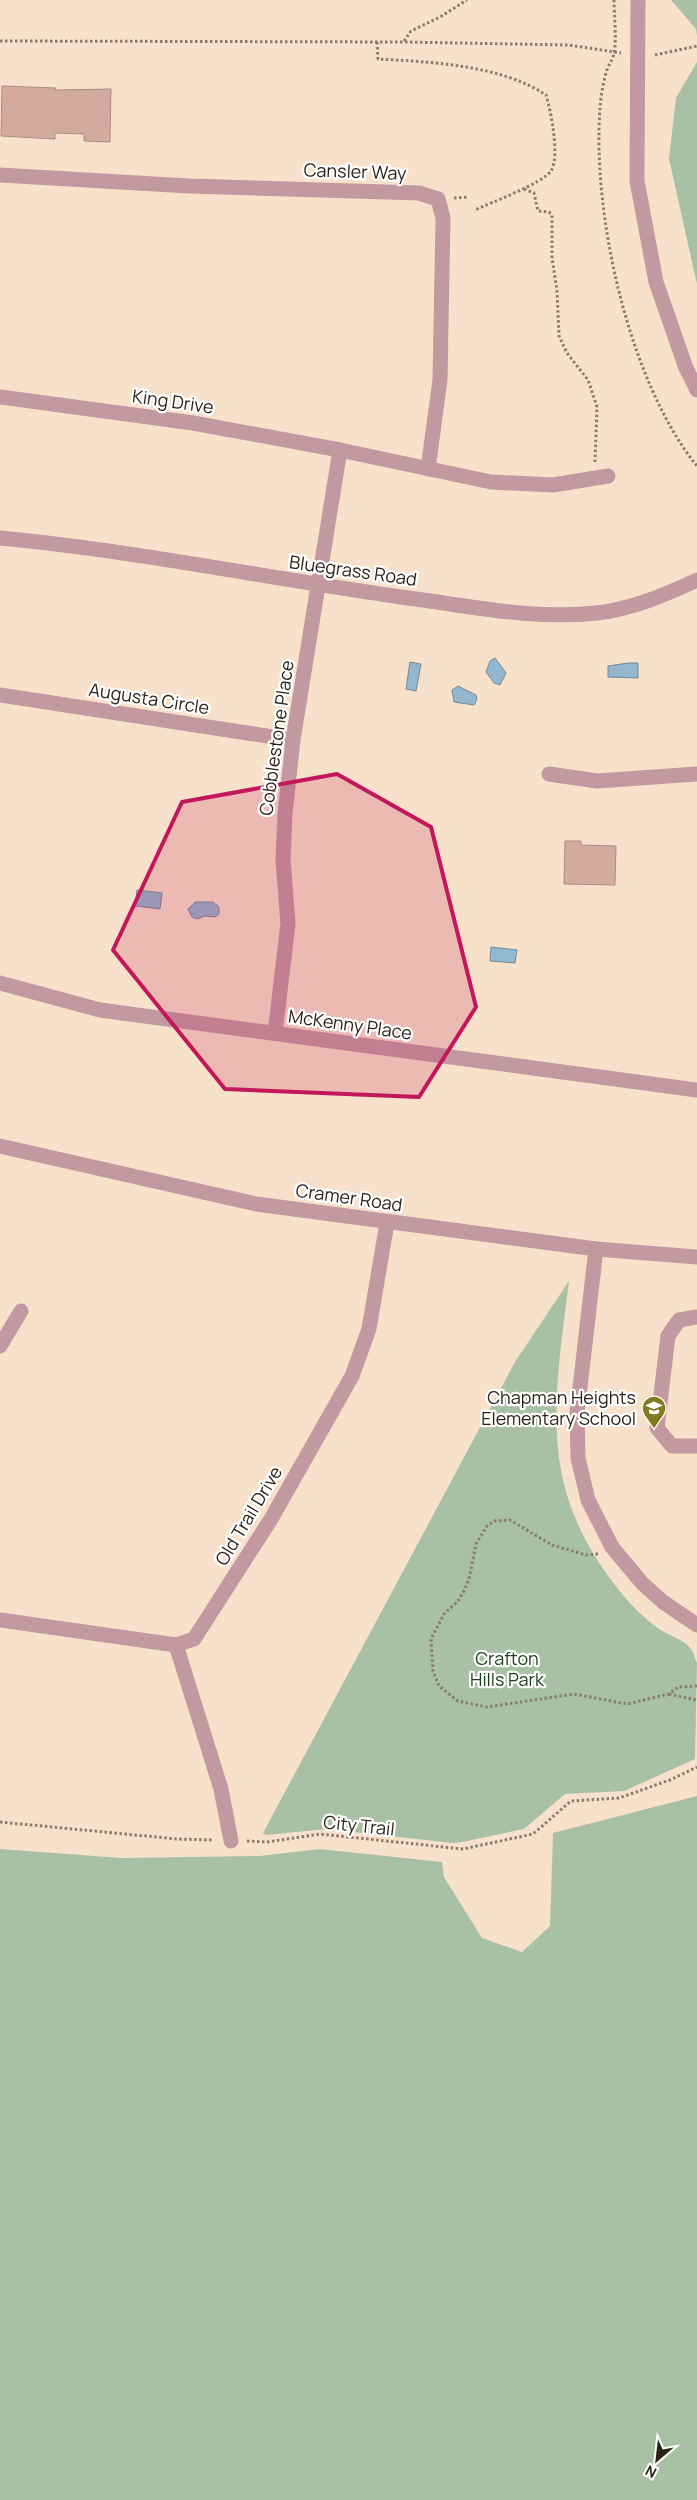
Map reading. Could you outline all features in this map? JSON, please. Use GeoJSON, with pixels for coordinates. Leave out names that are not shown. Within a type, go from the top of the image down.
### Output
{"type":"FeatureCollection","features":[{"type":"Feature","properties":{"kind":"street"},"geometry":{"type":"LineString","coordinates":[[638,0],[637,181],[656,282],[686,368],[697,390]]}},
{"type":"Feature","properties":{"kind":"street","name":"Cansler Way"},"geometry":{"type":"LineString","coordinates":[[0,175],[188,186],[419,193],[438,200],[443,218],[440,380],[428,469]]}},
{"type":"Feature","properties":{"kind":"street","name":"King Drive"},"geometry":{"type":"LineString","coordinates":[[0,397],[194,423],[340,450],[491,482],[553,485],[608,476]]}},
{"type":"Feature","properties":{"kind":"street","name":"Cobblestone Place"},"geometry":{"type":"LineString","coordinates":[[275,1034],[288,924],[283,860],[285,814],[293,740],[340,450]]}},
{"type":"Feature","properties":{"kind":"street","name":"Bluegrass Road"},"geometry":{"type":"LineString","coordinates":[[0,538],[111,551],[319,586],[520,613],[555,615],[597,613],[635,606],[697,580]]}},
{"type":"Feature","properties":{"kind":"street","name":"Augusta Circle"},"geometry":{"type":"LineString","coordinates":[[0,695],[293,740]]}},
{"type":"Feature","properties":{"kind":"street"},"geometry":{"type":"LineString","coordinates":[[549,774],[597,781],[697,774]]}},
{"type":"Feature","properties":{"kind":"street","name":"McKenny Place"},"geometry":{"type":"LineString","coordinates":[[0,982],[100,1010],[697,1090]]}},
{"type":"Feature","properties":{"kind":"street","name":"Cramer Road"},"geometry":{"type":"LineString","coordinates":[[0,1146],[256,1204],[387,1223],[596,1249],[697,1257]]}},
{"type":"Feature","properties":{"kind":"street","name":"Old Trail Drive"},"geometry":{"type":"LineString","coordinates":[[176,1646],[194,1639],[204,1625],[271,1519],[352,1376],[369,1329],[387,1223]]}},
{"type":"Feature","properties":{"kind":"street"},"geometry":{"type":"LineString","coordinates":[[596,1249],[576,1413],[578,1458],[588,1500],[612,1547],[642,1583],[663,1602],[697,1625]]}},
{"type":"Feature","properties":{"kind":"street"},"geometry":{"type":"LineString","coordinates":[[0,1346],[21,1311]]}},
{"type":"Feature","properties":{"kind":"street"},"geometry":{"type":"LineString","coordinates":[[697,1317],[679,1320],[668,1336],[657,1428],[672,1446],[697,1446]]}},
{"type":"Feature","properties":{"kind":"street"},"geometry":{"type":"LineString","coordinates":[[0,1620],[176,1646],[222,1789],[231,1841]]}},
{"type":"Feature","properties":{"kind":"path"},"geometry":{"type":"LineString","coordinates":[[404,42],[411,31],[440,17],[467,0]]}},
{"type":"Feature","properties":{"kind":"path"},"geometry":{"type":"LineString","coordinates":[[614,0],[614,52],[607,71],[600,107],[600,168],[606,231],[635,343],[655,398],[681,447],[697,466]]}},
{"type":"Feature","properties":{"kind":"path"},"geometry":{"type":"LineString","coordinates":[[0,41],[404,42],[569,45],[638,56],[664,54],[697,46]]}},
{"type":"Feature","properties":{"kind":"path"},"geometry":{"type":"LineString","coordinates":[[377,42],[378,59],[416,61],[500,74],[529,83],[546,95],[552,118],[554,166],[550,174],[523,189],[475,210]]}},
{"type":"Feature","properties":{"kind":"path"},"geometry":{"type":"LineString","coordinates":[[523,189],[534,193],[538,211],[549,212],[552,215],[552,258],[557,290],[559,336],[567,353],[588,380],[597,407],[595,467],[608,476]]}},
{"type":"Feature","properties":{"kind":"path"},"geometry":{"type":"LineString","coordinates":[[612,1547],[598,1554],[586,1555],[552,1545],[510,1520],[494,1521],[482,1531],[476,1544],[469,1579],[465,1589],[458,1601],[444,1614],[431,1638],[433,1671],[439,1686],[458,1701],[487,1707],[574,1694],[627,1704],[669,1694],[678,1687],[697,1686]]}},
{"type":"Feature","properties":{"kind":"path"},"geometry":{"type":"LineString","coordinates":[[669,1694],[697,1700]]}},
{"type":"Feature","properties":{"kind":"path","name":"City Trail"},"geometry":{"type":"LineString","coordinates":[[0,1822],[177,1839],[267,1842],[320,1834],[463,1850],[533,1834],[571,1801],[619,1798],[670,1780],[697,1767]]}},
{"type":"Feature","properties":{"kind":"highlighted area"},"geometry":{"type":"Polygon","coordinates":[[[337,774],[431,827],[476,1007],[419,1097],[225,1089],[113,950],[182,802],[337,774]]]}},
{"type":"Feature","properties":{"kind":"green space"},"geometry":{"type":"Polygon","coordinates":[[[671,0],[697,0],[697,36],[696,29],[671,0]]]}},
{"type":"Feature","properties":{"kind":"green space"},"geometry":{"type":"Polygon","coordinates":[[[697,62],[697,284],[669,159],[676,98],[697,62]]]}},
{"type":"Feature","properties":{"kind":"green space","name":"Crafton Hills Park"},"geometry":{"type":"Polygon","coordinates":[[[569,1281],[556,1410],[558,1449],[565,1486],[578,1524],[598,1562],[628,1601],[655,1626],[685,1643],[693,1652],[697,1663],[695,1759],[624,1791],[565,1794],[524,1829],[462,1842],[452,1843],[326,1829],[266,1835],[263,1833],[515,1362],[569,1281]]]}},
{"type":"Feature","properties":{"kind":"green space"},"geometry":{"type":"Polygon","coordinates":[[[697,1796],[697,2500],[0,2500],[0,1849],[121,1858],[260,1856],[319,1849],[442,1862],[444,1877],[482,1938],[522,1952],[550,1926],[553,1833],[697,1796]]]}},
{"type":"Feature","properties":{"kind":"water"},"geometry":{"type":"Polygon","coordinates":[[[495,658],[506,673],[500,685],[494,683],[486,672],[490,661],[495,658]]]}},
{"type":"Feature","properties":{"kind":"water"},"geometry":{"type":"Polygon","coordinates":[[[410,662],[421,664],[416,691],[406,689],[410,662]]]}},
{"type":"Feature","properties":{"kind":"water"},"geometry":{"type":"Polygon","coordinates":[[[638,663],[638,678],[608,677],[608,666],[638,663]]]}},
{"type":"Feature","properties":{"kind":"water"},"geometry":{"type":"Polygon","coordinates":[[[458,686],[476,695],[477,700],[474,705],[454,702],[452,690],[458,686]]]}},
{"type":"Feature","properties":{"kind":"water"},"geometry":{"type":"Polygon","coordinates":[[[137,890],[162,893],[160,909],[135,906],[137,890]]]}},
{"type":"Feature","properties":{"kind":"water"},"geometry":{"type":"Polygon","coordinates":[[[195,902],[213,902],[219,907],[219,914],[215,917],[205,916],[197,919],[192,917],[188,909],[195,902]]]}},
{"type":"Feature","properties":{"kind":"water"},"geometry":{"type":"Polygon","coordinates":[[[491,947],[517,950],[515,963],[490,961],[491,947]]]}},
{"type":"Feature","properties":{"kind":"building"},"geometry":{"type":"Polygon","coordinates":[[[2,86],[56,88],[55,90],[111,89],[110,142],[84,141],[84,134],[55,133],[55,139],[1,136],[2,86]]]}},
{"type":"Feature","properties":{"kind":"building"},"geometry":{"type":"Polygon","coordinates":[[[565,841],[581,841],[581,845],[616,846],[615,885],[564,884],[565,841]]]}},
{"type":"Feature","properties":{"kind":"place","name":"Chapman Heights Elementary School"},"geometry":{"type":"Point","coordinates":[654,1429]}}]}
